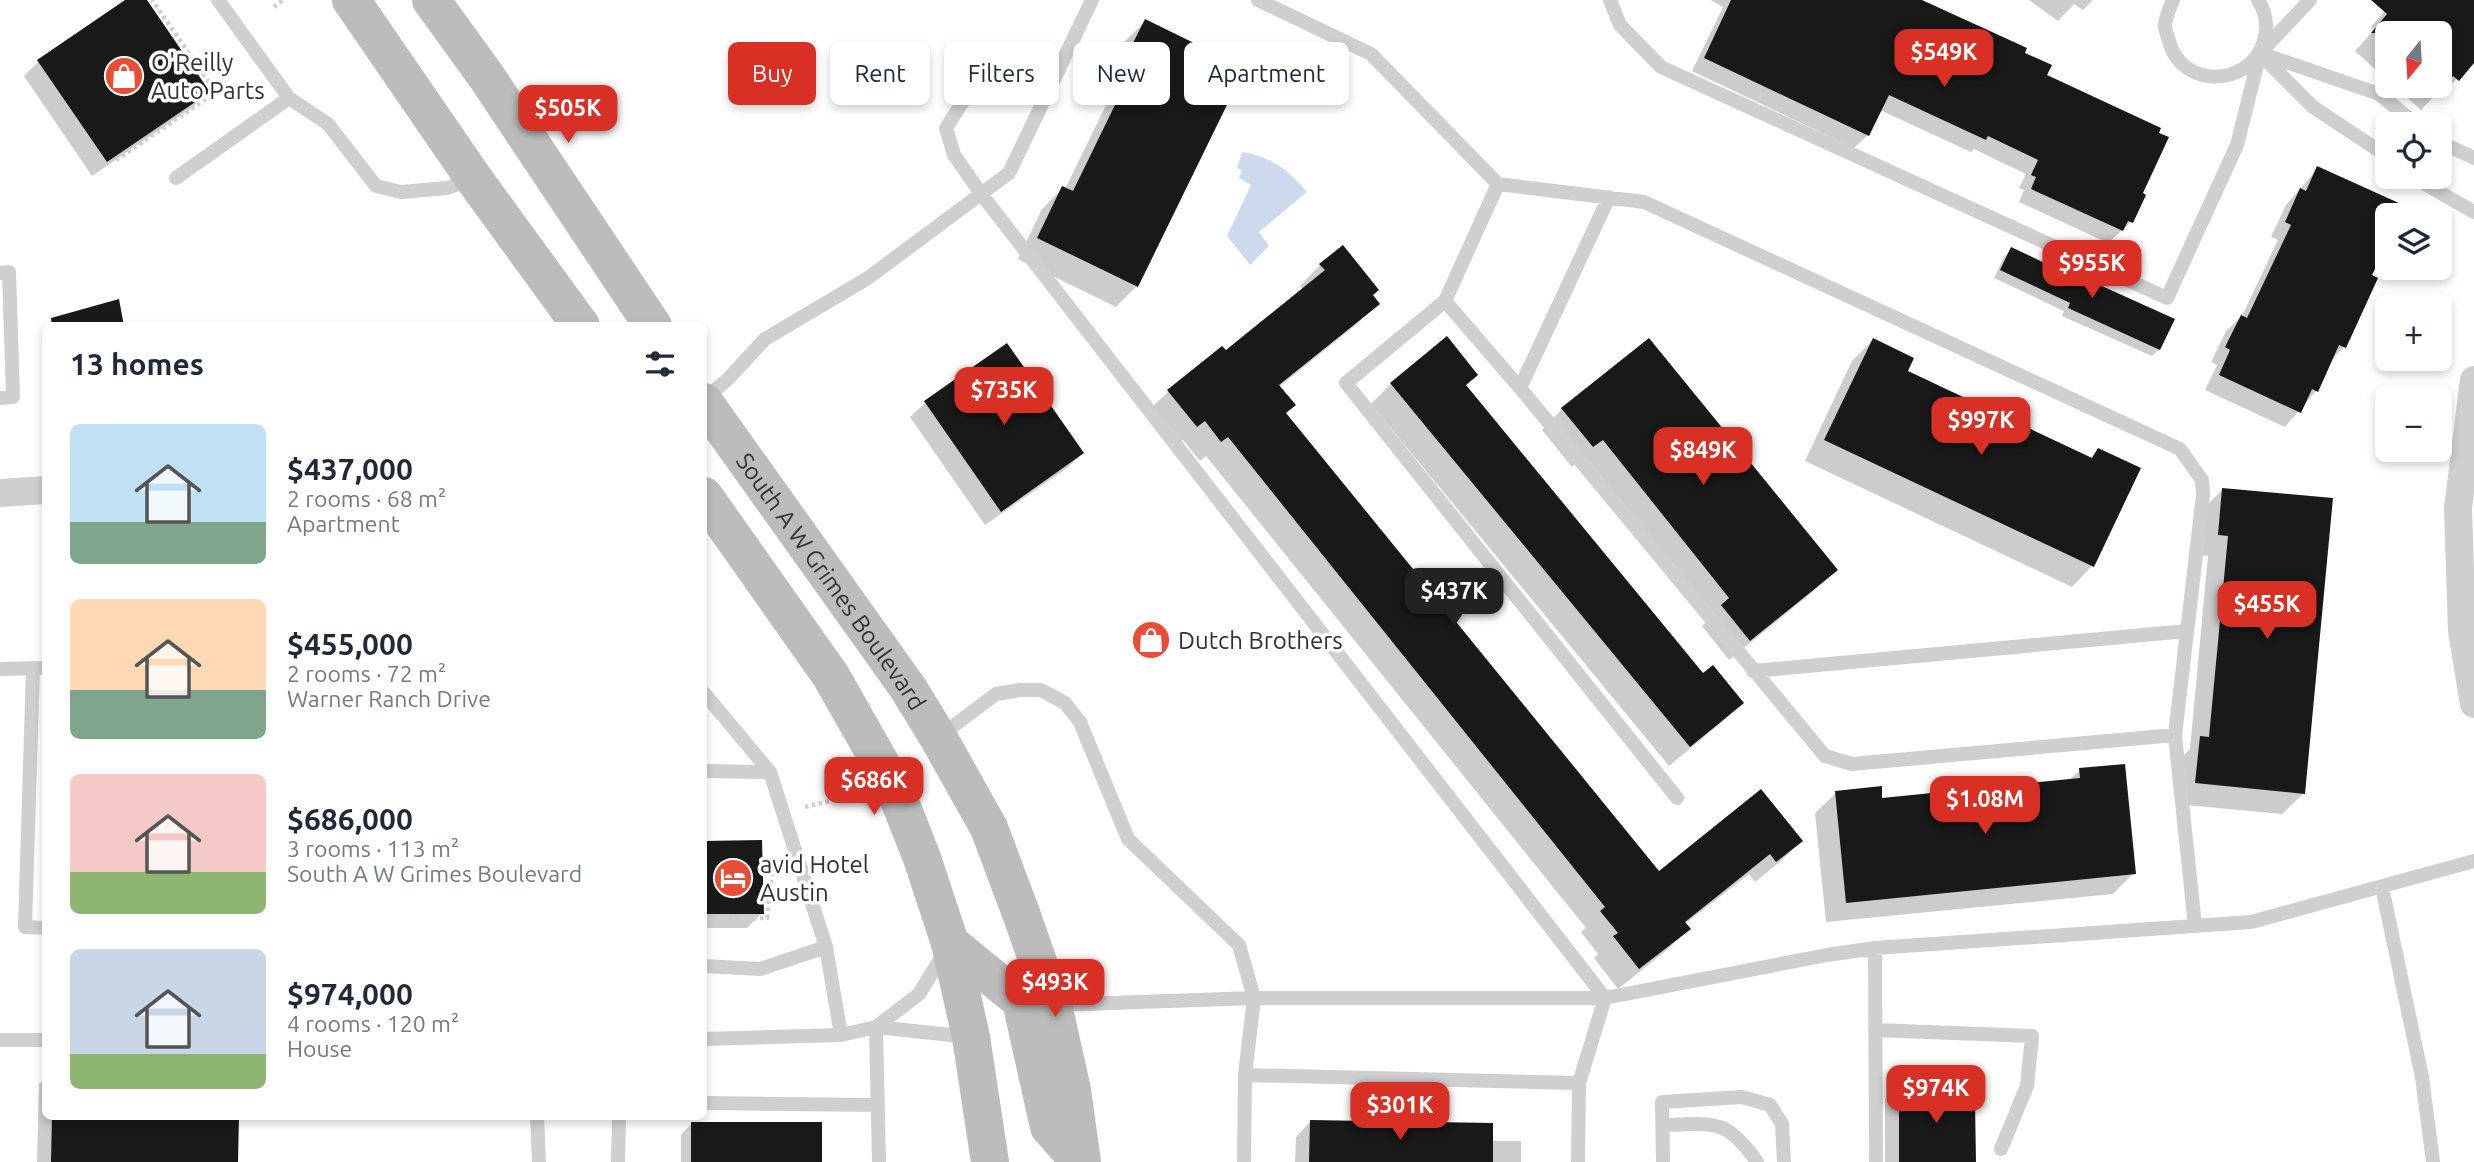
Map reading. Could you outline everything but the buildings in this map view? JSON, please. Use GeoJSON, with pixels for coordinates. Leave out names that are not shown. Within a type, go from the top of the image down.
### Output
{"type":"FeatureCollection","features":[{"type":"Feature","properties":{"kind":"main road"},"geometry":{"type":"LineString","coordinates":[[351,0],[474,179],[578,322]]}},
{"type":"Feature","properties":{"kind":"main road"},"geometry":{"type":"LineString","coordinates":[[431,0],[486,76],[650,322]]}},
{"type":"Feature","properties":{"kind":"main road","name":"South A W Grimes Boulevard"},"geometry":{"type":"LineString","coordinates":[[707,405],[908,688],[939,737],[989,828],[1053,1005],[1072,1090],[1081,1162]]}},
{"type":"Feature","properties":{"kind":"main road"},"geometry":{"type":"LineString","coordinates":[[707,500],[831,676],[894,787],[922,858],[950,943],[971,1037],[990,1162]]}},
{"type":"Feature","properties":{"kind":"main road"},"geometry":{"type":"LineString","coordinates":[[950,943],[1021,1001],[1049,1127],[1081,1162]]}},
{"type":"Feature","properties":{"kind":"street"},"geometry":{"type":"LineString","coordinates":[[2474,380],[2458,508],[2462,631],[2474,704]]}},
{"type":"Feature","properties":{"kind":"street"},"geometry":{"type":"LineString","coordinates":[[0,493],[42,490]]}},
{"type":"Feature","properties":{"kind":"lane"},"geometry":{"type":"LineString","coordinates":[[218,0],[289,98],[328,124],[376,186],[401,192],[447,188],[474,179]]}},
{"type":"Feature","properties":{"kind":"lane"},"geometry":{"type":"LineString","coordinates":[[1059,70],[1092,0]]}},
{"type":"Feature","properties":{"kind":"lane"},"geometry":{"type":"LineString","coordinates":[[1258,0],[1371,54],[1498,184],[1644,202],[2180,449],[2202,480],[2203,488],[2175,735],[2194,926]]}},
{"type":"Feature","properties":{"kind":"lane"},"geometry":{"type":"LineString","coordinates":[[1610,0],[1620,24],[1661,67],[2167,298],[2237,145],[2267,28],[2258,0]]}},
{"type":"Feature","properties":{"kind":"lane"},"geometry":{"type":"LineString","coordinates":[[2173,0],[2165,26],[2172,52],[2190,71],[2216,78],[2241,72],[2310,0]]}},
{"type":"Feature","properties":{"kind":"lane"},"geometry":{"type":"LineString","coordinates":[[2260,54],[2379,94],[2401,112]]}},
{"type":"Feature","properties":{"kind":"lane"},"geometry":{"type":"LineString","coordinates":[[2260,54],[2313,107],[2375,148]]}},
{"type":"Feature","properties":{"kind":"lane"},"geometry":{"type":"LineString","coordinates":[[176,178],[289,98]]}},
{"type":"Feature","properties":{"kind":"lane"},"geometry":{"type":"LineString","coordinates":[[961,105],[946,128],[954,155],[982,195],[1605,998]]}},
{"type":"Feature","properties":{"kind":"lane"},"geometry":{"type":"LineString","coordinates":[[707,398],[765,339],[868,278],[1009,173],[1042,105]]}},
{"type":"Feature","properties":{"kind":"lane"},"geometry":{"type":"LineString","coordinates":[[2452,148],[2474,158]]}},
{"type":"Feature","properties":{"kind":"lane"},"geometry":{"type":"LineString","coordinates":[[1498,184],[1445,301],[1346,383],[1677,798]]}},
{"type":"Feature","properties":{"kind":"lane"},"geometry":{"type":"LineString","coordinates":[[2434,189],[2474,212]]}},
{"type":"Feature","properties":{"kind":"lane"},"geometry":{"type":"LineString","coordinates":[[1520,388],[1609,197]]}},
{"type":"Feature","properties":{"kind":"lane"},"geometry":{"type":"LineString","coordinates":[[0,273],[9,272],[13,397],[0,398]]}},
{"type":"Feature","properties":{"kind":"lane"},"geometry":{"type":"LineString","coordinates":[[1445,301],[1825,756],[1852,764],[2175,735]]}},
{"type":"Feature","properties":{"kind":"lane"},"geometry":{"type":"LineString","coordinates":[[1753,671],[2187,631]]}},
{"type":"Feature","properties":{"kind":"lane"},"geometry":{"type":"LineString","coordinates":[[0,669],[39,668],[25,928],[42,928]]}},
{"type":"Feature","properties":{"kind":"lane"},"geometry":{"type":"LineString","coordinates":[[939,737],[996,694],[1020,690],[1041,690],[1065,703],[1080,722],[1128,839],[1239,945],[1254,998],[1245,1075],[1244,1162]]}},
{"type":"Feature","properties":{"kind":"lane"},"geometry":{"type":"LineString","coordinates":[[707,697],[770,772],[826,947],[841,1035]]}},
{"type":"Feature","properties":{"kind":"lane"},"geometry":{"type":"LineString","coordinates":[[707,771],[770,772]]}},
{"type":"Feature","properties":{"kind":"lane"},"geometry":{"type":"LineString","coordinates":[[1053,1005],[1254,998],[1605,998],[1875,948],[2251,922],[2474,862]]}},
{"type":"Feature","properties":{"kind":"lane"},"geometry":{"type":"LineString","coordinates":[[2382,887],[2422,1077],[2432,1162]]}},
{"type":"Feature","properties":{"kind":"lane"},"geometry":{"type":"LineString","coordinates":[[876,1027],[919,994],[950,943]]}},
{"type":"Feature","properties":{"kind":"lane"},"geometry":{"type":"LineString","coordinates":[[707,966],[760,970],[826,947]]}},
{"type":"Feature","properties":{"kind":"lane"},"geometry":{"type":"LineString","coordinates":[[1875,948],[1876,1162]]}},
{"type":"Feature","properties":{"kind":"lane"},"geometry":{"type":"LineString","coordinates":[[1578,1162],[1579,1083],[1605,998]]}},
{"type":"Feature","properties":{"kind":"lane"},"geometry":{"type":"LineString","coordinates":[[876,1027],[879,1162]]}},
{"type":"Feature","properties":{"kind":"lane"},"geometry":{"type":"LineString","coordinates":[[707,1039],[841,1035],[876,1027],[971,1037]]}},
{"type":"Feature","properties":{"kind":"lane"},"geometry":{"type":"LineString","coordinates":[[1875,1030],[2032,1036],[2027,1086],[2001,1149]]}},
{"type":"Feature","properties":{"kind":"lane"},"geometry":{"type":"LineString","coordinates":[[0,1040],[42,1040]]}},
{"type":"Feature","properties":{"kind":"lane"},"geometry":{"type":"LineString","coordinates":[[1245,1075],[1579,1083]]}},
{"type":"Feature","properties":{"kind":"lane"},"geometry":{"type":"LineString","coordinates":[[1663,1162],[1662,1102],[1742,1097],[1770,1105],[1782,1124],[1784,1162]]}},
{"type":"Feature","properties":{"kind":"lane"},"geometry":{"type":"LineString","coordinates":[[707,1103],[878,1105]]}},
{"type":"Feature","properties":{"kind":"lane"},"geometry":{"type":"LineString","coordinates":[[537,1120],[539,1162]]}},
{"type":"Feature","properties":{"kind":"lane"},"geometry":{"type":"LineString","coordinates":[[618,1162],[619,1120]]}},
{"type":"Feature","properties":{"kind":"lane"},"geometry":{"type":"LineString","coordinates":[[1663,1125],[1712,1125],[1729,1129],[1742,1140],[1757,1162]]}},
{"type":"Feature","properties":{"kind":"path"},"geometry":{"type":"LineString","coordinates":[[116,160],[216,92],[152,0]]}},
{"type":"Feature","properties":{"kind":"path"},"geometry":{"type":"LineString","coordinates":[[274,7],[283,0]]}},
{"type":"Feature","properties":{"kind":"path"},"geometry":{"type":"LineString","coordinates":[[804,807],[860,794]]}},
{"type":"Feature","properties":{"kind":"path"},"geometry":{"type":"LineString","coordinates":[[707,919],[768,918],[773,862]]}},
{"type":"Feature","properties":{"kind":"water"},"geometry":{"type":"Polygon","coordinates":[[[1242,152],[1271,161],[1293,177],[1307,192],[1259,232],[1269,246],[1250,265],[1227,236],[1251,185],[1239,178],[1242,170],[1237,168],[1242,152]]]}},
{"type":"Feature","properties":{"kind":"place","name":"O'Reilly Auto Parts"},"geometry":{"type":"Point","coordinates":[124,76]}},
{"type":"Feature","properties":{"kind":"place","name":"Dutch Brothers"},"geometry":{"type":"Point","coordinates":[1151,640]}},
{"type":"Feature","properties":{"kind":"place","name":"avid Hotel Austin"},"geometry":{"type":"Point","coordinates":[733,878]}}]}
